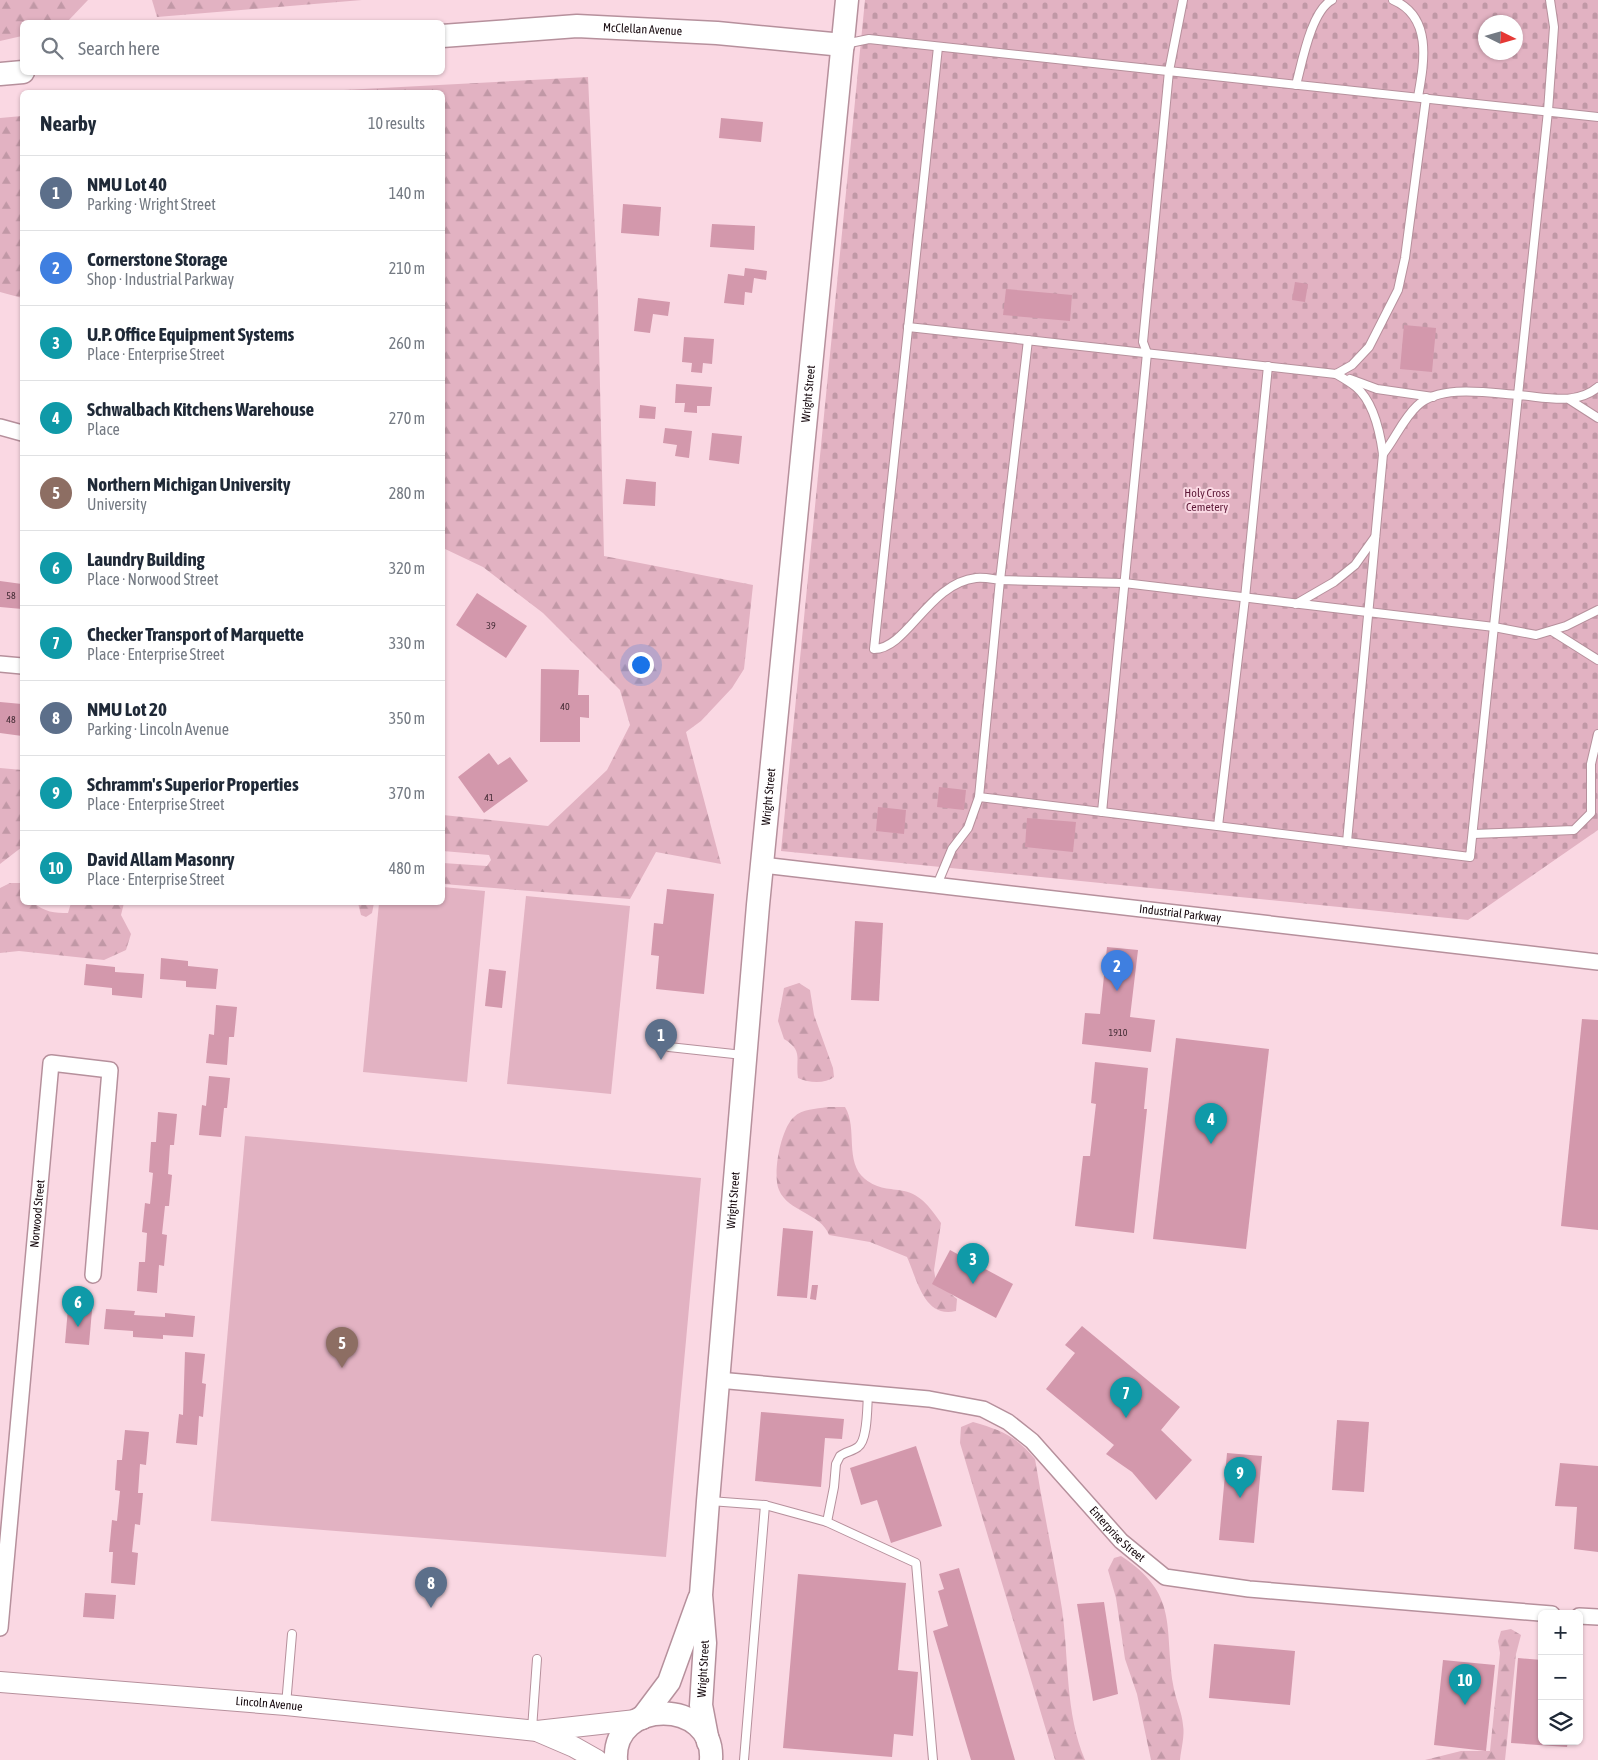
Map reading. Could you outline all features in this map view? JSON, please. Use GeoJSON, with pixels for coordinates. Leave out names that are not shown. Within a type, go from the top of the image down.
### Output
{"type":"FeatureCollection","features":[{"type":"Feature","properties":{"kind":"main road","name":"Wright Street"},"geometry":{"type":"LineString","coordinates":[[709,1751],[701,1705],[705,1633],[700,1595],[762,865],[847,0]]}},
{"type":"Feature","properties":{"kind":"main road","name":"McClellan Avenue"},"geometry":{"type":"LineString","coordinates":[[445,36],[577,26],[717,32],[843,45]]}},
{"type":"Feature","properties":{"kind":"main road"},"geometry":{"type":"LineString","coordinates":[[0,74],[20,72]]}},
{"type":"Feature","properties":{"kind":"main road","name":"Wright Street"},"geometry":{"type":"LineString","coordinates":[[616,1760],[619,1742],[626,1730],[639,1719],[669,1682],[700,1595]]}},
{"type":"Feature","properties":{"kind":"main road"},"geometry":{"type":"LineString","coordinates":[[639,1719],[663,1712],[677,1714],[695,1724],[709,1751]]}},
{"type":"Feature","properties":{"kind":"street"},"geometry":{"type":"LineString","coordinates":[[0,427],[20,432]]}},
{"type":"Feature","properties":{"kind":"street"},"geometry":{"type":"LineString","coordinates":[[0,664],[20,666]]}},
{"type":"Feature","properties":{"kind":"street","name":"Industrial Parkway"},"geometry":{"type":"LineString","coordinates":[[762,865],[1598,962]]}},
{"type":"Feature","properties":{"kind":"street","name":"Norwood Street"},"geometry":{"type":"LineString","coordinates":[[0,1628],[52,1063],[110,1070],[93,1275]]}},
{"type":"Feature","properties":{"kind":"street","name":"Enterprise Street"},"geometry":{"type":"LineString","coordinates":[[718,1380],[929,1399],[983,1409],[1008,1422],[1032,1441],[1120,1541],[1165,1577],[1249,1589],[1538,1613]]}},
{"type":"Feature","properties":{"kind":"street"},"geometry":{"type":"LineString","coordinates":[[1583,1616],[1598,1618]]}},
{"type":"Feature","properties":{"kind":"street","name":"Lincoln Avenue"},"geometry":{"type":"LineString","coordinates":[[0,1682],[286,1705],[534,1731],[639,1719]]}},
{"type":"Feature","properties":{"kind":"street","name":"Lincoln Avenue"},"geometry":{"type":"LineString","coordinates":[[534,1731],[574,1746],[596,1760]]}},
{"type":"Feature","properties":{"kind":"lane"},"geometry":{"type":"LineString","coordinates":[[1102,812],[1147,353],[1143,342],[1169,71],[1183,0]]}},
{"type":"Feature","properties":{"kind":"lane"},"geometry":{"type":"LineString","coordinates":[[1296,85],[1314,24],[1325,3],[1332,0]]}},
{"type":"Feature","properties":{"kind":"lane"},"geometry":{"type":"LineString","coordinates":[[1336,374],[1352,365],[1369,347],[1398,290],[1405,258],[1422,98],[1424,47],[1421,29],[1413,14],[1393,0]]}},
{"type":"Feature","properties":{"kind":"lane"},"geometry":{"type":"LineString","coordinates":[[979,797],[1470,857],[1548,111],[1554,27],[1550,0]]}},
{"type":"Feature","properties":{"kind":"lane"},"geometry":{"type":"LineString","coordinates":[[843,45],[869,39],[1598,117]]}},
{"type":"Feature","properties":{"kind":"lane"},"geometry":{"type":"LineString","coordinates":[[938,46],[874,649],[883,649],[904,633],[927,606],[952,586],[976,578],[1124,583],[1494,627],[1536,636],[1566,626],[1598,610]]}},
{"type":"Feature","properties":{"kind":"lane"},"geometry":{"type":"LineString","coordinates":[[908,326],[1336,374],[1377,389],[1433,397]]}},
{"type":"Feature","properties":{"kind":"lane"},"geometry":{"type":"LineString","coordinates":[[937,885],[952,849],[968,828],[979,797],[1000,580],[1028,340]]}},
{"type":"Feature","properties":{"kind":"lane"},"geometry":{"type":"LineString","coordinates":[[1218,826],[1245,598],[1268,366]]}},
{"type":"Feature","properties":{"kind":"lane"},"geometry":{"type":"LineString","coordinates":[[1336,374],[1358,388],[1372,411],[1380,431],[1383,454],[1347,842]]}},
{"type":"Feature","properties":{"kind":"lane"},"geometry":{"type":"LineString","coordinates":[[1570,400],[1592,392],[1598,387]]}},
{"type":"Feature","properties":{"kind":"lane"},"geometry":{"type":"LineString","coordinates":[[1383,454],[1417,405],[1433,397],[1460,391],[1518,394],[1570,400],[1598,418]]}},
{"type":"Feature","properties":{"kind":"lane"},"geometry":{"type":"LineString","coordinates":[[1296,604],[1334,582],[1348,570],[1376,536]]}},
{"type":"Feature","properties":{"kind":"lane"},"geometry":{"type":"LineString","coordinates":[[1552,631],[1598,660]]}},
{"type":"Feature","properties":{"kind":"lane"},"geometry":{"type":"LineString","coordinates":[[1473,834],[1574,830],[1592,813],[1591,764],[1598,734]]}},
{"type":"Feature","properties":{"kind":"lane"},"geometry":{"type":"LineString","coordinates":[[669,1047],[745,1055]]}},
{"type":"Feature","properties":{"kind":"lane"},"geometry":{"type":"LineString","coordinates":[[827,1522],[834,1487],[836,1464],[840,1456],[858,1447],[862,1442],[865,1433],[868,1394]]}},
{"type":"Feature","properties":{"kind":"lane"},"geometry":{"type":"LineString","coordinates":[[708,1501],[765,1505],[827,1522],[916,1563],[933,1760]]}},
{"type":"Feature","properties":{"kind":"lane"},"geometry":{"type":"LineString","coordinates":[[744,1760],[765,1505]]}},
{"type":"Feature","properties":{"kind":"lane"},"geometry":{"type":"LineString","coordinates":[[286,1705],[292,1634]]}},
{"type":"Feature","properties":{"kind":"lane"},"geometry":{"type":"LineString","coordinates":[[534,1731],[537,1659]]}},
{"type":"Feature","properties":{"kind":"green space"},"geometry":{"type":"Polygon","coordinates":[[[0,0],[88,0],[69,20],[20,20],[20,36],[0,41],[0,0]]]}},
{"type":"Feature","properties":{"kind":"green space"},"geometry":{"type":"Polygon","coordinates":[[[152,0],[362,0],[157,17],[152,0]]]}},
{"type":"Feature","properties":{"kind":"green space","name":"Holy Cross Cemetery"},"geometry":{"type":"Polygon","coordinates":[[[865,0],[1598,0],[1598,830],[1468,920],[781,851],[865,0]]]}},
{"type":"Feature","properties":{"kind":"green space"},"geometry":{"type":"Polygon","coordinates":[[[588,77],[598,301],[604,556],[753,585],[744,669],[732,688],[701,721],[686,732],[721,864],[656,852],[630,899],[445,884],[445,863],[487,866],[491,860],[489,855],[445,851],[445,815],[548,826],[607,770],[630,725],[620,690],[543,613],[483,567],[445,549],[445,90],[344,90],[588,77]]]}},
{"type":"Feature","properties":{"kind":"green space"},"geometry":{"type":"Polygon","coordinates":[[[20,116],[20,297],[0,292],[0,118],[20,116]]]}},
{"type":"Feature","properties":{"kind":"green space"},"geometry":{"type":"Polygon","coordinates":[[[0,768],[20,770],[20,849],[0,864],[0,768]]]}},
{"type":"Feature","properties":{"kind":"green space"},"geometry":{"type":"Polygon","coordinates":[[[10,883],[20,883],[20,905],[37,905],[54,912],[68,913],[70,905],[124,905],[121,915],[131,934],[126,950],[104,960],[19,951],[0,953],[0,888],[10,883]]]}},
{"type":"Feature","properties":{"kind":"green space"},"geometry":{"type":"Polygon","coordinates":[[[445,887],[485,891],[467,1082],[363,1072],[379,905],[445,905],[445,887]]]}},
{"type":"Feature","properties":{"kind":"green space"},"geometry":{"type":"Polygon","coordinates":[[[526,896],[630,906],[611,1094],[507,1084],[526,896]]]}},
{"type":"Feature","properties":{"kind":"green space"},"geometry":{"type":"Polygon","coordinates":[[[358,905],[374,905],[372,913],[366,917],[361,915],[358,905]]]}},
{"type":"Feature","properties":{"kind":"green space"},"geometry":{"type":"Polygon","coordinates":[[[799,983],[810,990],[814,1015],[833,1068],[834,1077],[826,1081],[812,1082],[798,1078],[796,1052],[794,1047],[784,1039],[778,1021],[784,988],[799,983]]]}},
{"type":"Feature","properties":{"kind":"green space"},"geometry":{"type":"Polygon","coordinates":[[[827,1107],[845,1107],[851,1125],[855,1164],[865,1179],[880,1187],[916,1195],[930,1208],[941,1223],[934,1270],[936,1282],[957,1299],[956,1311],[945,1312],[936,1309],[929,1303],[918,1286],[907,1257],[870,1242],[829,1235],[819,1222],[789,1203],[783,1197],[777,1183],[777,1163],[785,1131],[797,1114],[827,1107]]]}},
{"type":"Feature","properties":{"kind":"green space"},"geometry":{"type":"Polygon","coordinates":[[[245,1136],[701,1178],[666,1557],[211,1521],[245,1136]]]}},
{"type":"Feature","properties":{"kind":"green space"},"geometry":{"type":"Polygon","coordinates":[[[973,1422],[992,1428],[1014,1439],[1035,1459],[1062,1609],[1074,1724],[1085,1760],[1055,1760],[960,1443],[961,1427],[973,1422]]]}},
{"type":"Feature","properties":{"kind":"green space"},"geometry":{"type":"Polygon","coordinates":[[[1121,1556],[1140,1570],[1161,1598],[1168,1628],[1173,1684],[1183,1729],[1180,1760],[1151,1760],[1137,1694],[1125,1659],[1116,1598],[1108,1570],[1114,1558],[1121,1556]]]}},
{"type":"Feature","properties":{"kind":"green space"},"geometry":{"type":"Polygon","coordinates":[[[1511,1629],[1521,1635],[1516,1654],[1505,1760],[1425,1760],[1461,1751],[1490,1751],[1500,1653],[1498,1641],[1501,1631],[1511,1629]]]}},
{"type":"Feature","properties":{"kind":"building"},"geometry":{"type":"Polygon","coordinates":[[[721,118],[763,122],[761,142],[719,138],[721,118]]]}},
{"type":"Feature","properties":{"kind":"building"},"geometry":{"type":"Polygon","coordinates":[[[623,204],[661,207],[659,236],[621,233],[623,204]]]}},
{"type":"Feature","properties":{"kind":"building"},"geometry":{"type":"Polygon","coordinates":[[[712,224],[755,226],[754,250],[710,247],[712,224]]]}},
{"type":"Feature","properties":{"kind":"building"},"geometry":{"type":"Polygon","coordinates":[[[745,268],[767,271],[766,280],[754,278],[752,293],[745,292],[744,305],[724,303],[728,274],[744,276],[745,268]]]}},
{"type":"Feature","properties":{"kind":"building"},"geometry":{"type":"Polygon","coordinates":[[[1295,282],[1308,284],[1305,302],[1292,300],[1295,282]]]}},
{"type":"Feature","properties":{"kind":"building"},"geometry":{"type":"Polygon","coordinates":[[[1006,289],[1072,295],[1070,321],[1003,315],[1006,289]]]}},
{"type":"Feature","properties":{"kind":"building"},"geometry":{"type":"Polygon","coordinates":[[[638,298],[670,302],[668,316],[653,314],[650,333],[634,331],[638,298]]]}},
{"type":"Feature","properties":{"kind":"building"},"geometry":{"type":"Polygon","coordinates":[[[1404,325],[1436,328],[1432,372],[1400,369],[1404,325]]]}},
{"type":"Feature","properties":{"kind":"building"},"geometry":{"type":"Polygon","coordinates":[[[684,337],[714,339],[712,364],[703,363],[702,373],[691,372],[692,363],[682,362],[684,337]]]}},
{"type":"Feature","properties":{"kind":"building"},"geometry":{"type":"Polygon","coordinates":[[[676,384],[712,387],[710,406],[697,406],[697,413],[684,412],[685,403],[675,403],[676,384]]]}},
{"type":"Feature","properties":{"kind":"building"},"geometry":{"type":"Polygon","coordinates":[[[640,405],[656,407],[655,419],[639,418],[640,405]]]}},
{"type":"Feature","properties":{"kind":"building"},"geometry":{"type":"Polygon","coordinates":[[[665,428],[692,431],[689,458],[675,456],[677,445],[663,443],[665,428]]]}},
{"type":"Feature","properties":{"kind":"building"},"geometry":{"type":"Polygon","coordinates":[[[712,433],[742,436],[739,464],[709,460],[712,433]]]}},
{"type":"Feature","properties":{"kind":"building"},"geometry":{"type":"Polygon","coordinates":[[[626,479],[656,482],[655,506],[623,504],[626,479]]]}},
{"type":"Feature","properties":{"kind":"building"},"geometry":{"type":"Polygon","coordinates":[[[0,581],[20,584],[20,609],[0,607],[0,581]]]}},
{"type":"Feature","properties":{"kind":"building"},"geometry":{"type":"Polygon","coordinates":[[[477,593],[527,626],[506,658],[456,625],[477,593]]]}},
{"type":"Feature","properties":{"kind":"building"},"geometry":{"type":"Polygon","coordinates":[[[541,669],[579,670],[578,695],[589,695],[589,718],[580,717],[580,742],[540,742],[541,669]]]}},
{"type":"Feature","properties":{"kind":"building"},"geometry":{"type":"Polygon","coordinates":[[[0,702],[20,704],[20,736],[0,733],[0,702]]]}},
{"type":"Feature","properties":{"kind":"building"},"geometry":{"type":"Polygon","coordinates":[[[489,753],[498,765],[510,757],[528,781],[484,813],[458,777],[489,753]]]}},
{"type":"Feature","properties":{"kind":"building"},"geometry":{"type":"Polygon","coordinates":[[[939,787],[966,790],[964,810],[937,807],[939,787]]]}},
{"type":"Feature","properties":{"kind":"building"},"geometry":{"type":"Polygon","coordinates":[[[878,807],[906,810],[904,834],[876,831],[878,807]]]}},
{"type":"Feature","properties":{"kind":"building"},"geometry":{"type":"Polygon","coordinates":[[[1027,818],[1076,822],[1073,852],[1025,847],[1027,818]]]}},
{"type":"Feature","properties":{"kind":"building"},"geometry":{"type":"Polygon","coordinates":[[[667,889],[714,894],[704,994],[656,989],[659,956],[651,955],[654,923],[663,924],[667,889]]]}},
{"type":"Feature","properties":{"kind":"building"},"geometry":{"type":"Polygon","coordinates":[[[855,921],[883,923],[879,1001],[851,1000],[855,921]]]}},
{"type":"Feature","properties":{"kind":"building"},"geometry":{"type":"Polygon","coordinates":[[[1107,947],[1138,950],[1130,1017],[1155,1020],[1151,1052],[1082,1044],[1085,1013],[1100,1014],[1107,947]]]}},
{"type":"Feature","properties":{"kind":"building"},"geometry":{"type":"Polygon","coordinates":[[[161,958],[188,961],[188,966],[218,969],[216,989],[186,987],[186,981],[160,979],[161,958]]]}},
{"type":"Feature","properties":{"kind":"building"},"geometry":{"type":"Polygon","coordinates":[[[86,964],[115,967],[115,972],[144,974],[142,998],[112,995],[112,988],[84,985],[86,964]]]}},
{"type":"Feature","properties":{"kind":"building"},"geometry":{"type":"Polygon","coordinates":[[[489,969],[506,971],[502,1008],[485,1006],[489,969]]]}},
{"type":"Feature","properties":{"kind":"building"},"geometry":{"type":"Polygon","coordinates":[[[216,1005],[237,1007],[234,1037],[229,1037],[227,1065],[206,1063],[209,1034],[214,1035],[216,1005]]]}},
{"type":"Feature","properties":{"kind":"building"},"geometry":{"type":"Polygon","coordinates":[[[1582,1019],[1598,1020],[1598,1230],[1561,1226],[1582,1019]]]}},
{"type":"Feature","properties":{"kind":"building"},"geometry":{"type":"Polygon","coordinates":[[[1176,1038],[1269,1049],[1246,1249],[1153,1239],[1176,1038]]]}},
{"type":"Feature","properties":{"kind":"building"},"geometry":{"type":"Polygon","coordinates":[[[1095,1062],[1148,1068],[1144,1109],[1147,1109],[1134,1233],[1075,1226],[1083,1156],[1090,1156],[1096,1104],[1091,1103],[1095,1062]]]}},
{"type":"Feature","properties":{"kind":"building"},"geometry":{"type":"Polygon","coordinates":[[[209,1076],[230,1078],[227,1108],[224,1108],[221,1137],[199,1135],[202,1105],[206,1106],[209,1076]]]}},
{"type":"Feature","properties":{"kind":"building"},"geometry":{"type":"Polygon","coordinates":[[[158,1112],[177,1114],[174,1145],[170,1145],[168,1174],[172,1175],[169,1206],[165,1206],[162,1234],[167,1235],[164,1266],[159,1265],[157,1293],[137,1291],[139,1262],[145,1262],[147,1233],[142,1232],[145,1203],[150,1204],[153,1173],[149,1172],[151,1142],[156,1142],[158,1112]]]}},
{"type":"Feature","properties":{"kind":"building"},"geometry":{"type":"Polygon","coordinates":[[[783,1228],[813,1231],[807,1298],[777,1296],[783,1228]]]}},
{"type":"Feature","properties":{"kind":"building"},"geometry":{"type":"Polygon","coordinates":[[[950,1250],[1013,1284],[996,1318],[932,1284],[950,1250]]]}},
{"type":"Feature","properties":{"kind":"building"},"geometry":{"type":"Polygon","coordinates":[[[812,1285],[818,1285],[816,1300],[810,1299],[812,1285]]]}},
{"type":"Feature","properties":{"kind":"building"},"geometry":{"type":"Polygon","coordinates":[[[68,1308],[92,1310],[89,1345],[65,1343],[68,1308]]]}},
{"type":"Feature","properties":{"kind":"building"},"geometry":{"type":"Polygon","coordinates":[[[106,1309],[135,1311],[134,1315],[165,1317],[165,1313],[195,1316],[193,1337],[163,1335],[163,1339],[133,1337],[133,1331],[104,1329],[106,1309]]]}},
{"type":"Feature","properties":{"kind":"building"},"geometry":{"type":"Polygon","coordinates":[[[1082,1326],[1180,1407],[1161,1430],[1192,1460],[1156,1500],[1132,1472],[1106,1454],[1114,1445],[1046,1389],[1075,1353],[1065,1345],[1082,1326]]]}},
{"type":"Feature","properties":{"kind":"building"},"geometry":{"type":"Polygon","coordinates":[[[185,1352],[205,1354],[202,1383],[206,1384],[203,1417],[199,1416],[197,1445],[176,1443],[179,1414],[183,1415],[185,1352]]]}},
{"type":"Feature","properties":{"kind":"building"},"geometry":{"type":"Polygon","coordinates":[[[761,1412],[844,1419],[842,1439],[825,1438],[821,1487],[755,1481],[761,1412]]]}},
{"type":"Feature","properties":{"kind":"building"},"geometry":{"type":"Polygon","coordinates":[[[1337,1420],[1369,1422],[1364,1492],[1332,1490],[1337,1420]]]}},
{"type":"Feature","properties":{"kind":"building"},"geometry":{"type":"Polygon","coordinates":[[[125,1430],[149,1432],[146,1465],[140,1464],[138,1493],[143,1493],[140,1525],[135,1524],[132,1552],[138,1553],[135,1585],[111,1583],[113,1552],[109,1552],[112,1520],[117,1521],[120,1491],[115,1490],[117,1460],[122,1460],[125,1430]]]}},
{"type":"Feature","properties":{"kind":"building"},"geometry":{"type":"Polygon","coordinates":[[[916,1446],[942,1526],[891,1543],[877,1500],[861,1505],[850,1468],[916,1446]]]}},
{"type":"Feature","properties":{"kind":"building"},"geometry":{"type":"Polygon","coordinates":[[[1227,1453],[1262,1456],[1254,1543],[1219,1540],[1227,1453]]]}},
{"type":"Feature","properties":{"kind":"building"},"geometry":{"type":"Polygon","coordinates":[[[1560,1463],[1598,1466],[1598,1552],[1574,1549],[1577,1507],[1555,1506],[1560,1463]]]}},
{"type":"Feature","properties":{"kind":"building"},"geometry":{"type":"Polygon","coordinates":[[[959,1568],[1015,1760],[971,1760],[933,1631],[948,1626],[938,1591],[944,1589],[939,1574],[959,1568]]]}},
{"type":"Feature","properties":{"kind":"building"},"geometry":{"type":"Polygon","coordinates":[[[798,1574],[906,1583],[898,1670],[918,1672],[913,1736],[894,1734],[892,1757],[783,1748],[798,1574]]]}},
{"type":"Feature","properties":{"kind":"building"},"geometry":{"type":"Polygon","coordinates":[[[85,1593],[116,1595],[114,1619],[83,1617],[85,1593]]]}},
{"type":"Feature","properties":{"kind":"building"},"geometry":{"type":"Polygon","coordinates":[[[1104,1602],[1118,1694],[1093,1701],[1077,1604],[1104,1602]]]}},
{"type":"Feature","properties":{"kind":"building"},"geometry":{"type":"Polygon","coordinates":[[[1214,1644],[1295,1651],[1290,1705],[1209,1698],[1214,1644]]]}},
{"type":"Feature","properties":{"kind":"building"},"geometry":{"type":"Polygon","coordinates":[[[1518,1658],[1538,1660],[1538,1745],[1511,1743],[1518,1658]]]}},
{"type":"Feature","properties":{"kind":"building"},"geometry":{"type":"Polygon","coordinates":[[[1443,1660],[1495,1665],[1486,1751],[1434,1745],[1443,1660]]]}},
{"type":"Feature","properties":{"kind":"building"},"geometry":{"type":"Polygon","coordinates":[[[1539,1745],[1567,1745],[1567,1747],[1539,1745]]]}},
{"type":"Feature","properties":{"kind":"place","name":"Cornerstone Storage"},"geometry":{"type":"Point","coordinates":[1117,991]}},
{"type":"Feature","properties":{"kind":"place","name":"NMU Lot 40"},"geometry":{"type":"Point","coordinates":[661,1060]}},
{"type":"Feature","properties":{"kind":"place","name":"Schwalbach Kitchens Warehouse"},"geometry":{"type":"Point","coordinates":[1211,1144]}},
{"type":"Feature","properties":{"kind":"place","name":"U.P. Office Equipment Systems"},"geometry":{"type":"Point","coordinates":[973,1284]}},
{"type":"Feature","properties":{"kind":"place","name":"Laundry Building"},"geometry":{"type":"Point","coordinates":[78,1327]}},
{"type":"Feature","properties":{"kind":"place","name":"Northern Michigan University"},"geometry":{"type":"Point","coordinates":[342,1368]}},
{"type":"Feature","properties":{"kind":"place","name":"Checker Transport of Marquette"},"geometry":{"type":"Point","coordinates":[1126,1418]}},
{"type":"Feature","properties":{"kind":"place","name":"Schramm's Superior Properties"},"geometry":{"type":"Point","coordinates":[1240,1498]}},
{"type":"Feature","properties":{"kind":"place","name":"NMU Lot 20"},"geometry":{"type":"Point","coordinates":[431,1608]}},
{"type":"Feature","properties":{"kind":"place","name":"David Allam Masonry"},"geometry":{"type":"Point","coordinates":[1465,1705]}}]}
